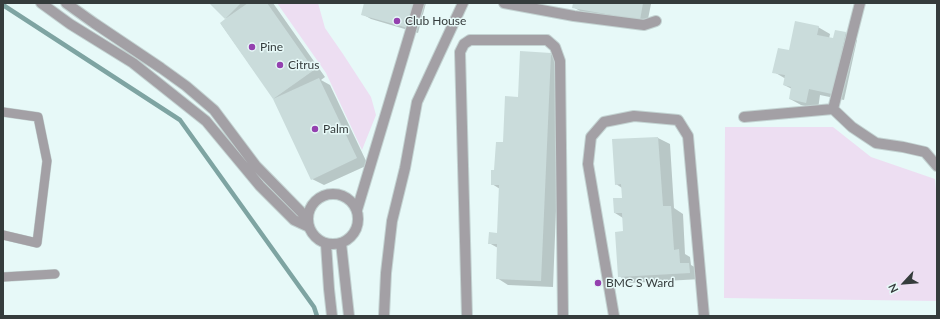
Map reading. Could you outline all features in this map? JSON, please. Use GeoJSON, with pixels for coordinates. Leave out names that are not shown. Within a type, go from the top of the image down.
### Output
{"type":"FeatureCollection","features":[{"type":"Feature","properties":{"kind":"street"},"geometry":{"type":"LineString","coordinates":[[41,3],[70,24],[133,63],[206,122],[260,186],[294,220],[308,223]]}},
{"type":"Feature","properties":{"kind":"street"},"geometry":{"type":"LineString","coordinates":[[66,3],[186,86],[214,110],[256,166],[308,223],[313,234],[318,240],[326,244],[334,245],[348,240],[354,234],[359,218],[357,210],[352,202],[337,194],[328,194],[320,197],[313,203],[309,210],[308,223]]}},
{"type":"Feature","properties":{"kind":"street"},"geometry":{"type":"LineString","coordinates":[[357,210],[420,3]]}},
{"type":"Feature","properties":{"kind":"street"},"geometry":{"type":"LineString","coordinates":[[384,316],[386,273],[392,221],[406,168],[417,102],[463,3]]}},
{"type":"Feature","properties":{"kind":"street"},"geometry":{"type":"LineString","coordinates":[[504,3],[574,16],[644,25],[656,21]]}},
{"type":"Feature","properties":{"kind":"street"},"geometry":{"type":"LineString","coordinates":[[833,109],[860,3]]}},
{"type":"Feature","properties":{"kind":"street"},"geometry":{"type":"LineString","coordinates":[[468,316],[460,52],[464,44],[470,40],[547,40],[555,47],[560,60],[563,316]]}},
{"type":"Feature","properties":{"kind":"street"},"geometry":{"type":"LineString","coordinates":[[744,117],[833,109],[852,126],[876,143],[925,152],[937,166]]}},
{"type":"Feature","properties":{"kind":"street"},"geometry":{"type":"LineString","coordinates":[[614,316],[588,164],[591,137],[604,122],[634,116],[678,120],[688,136],[704,316]]}},
{"type":"Feature","properties":{"kind":"street"},"geometry":{"type":"LineString","coordinates":[[341,243],[348,316]]}},
{"type":"Feature","properties":{"kind":"street"},"geometry":{"type":"LineString","coordinates":[[326,244],[332,316]]}},
{"type":"Feature","properties":{"kind":"lane"},"geometry":{"type":"LineString","coordinates":[[3,112],[38,117],[47,162],[37,243],[3,235]]}},
{"type":"Feature","properties":{"kind":"lane"},"geometry":{"type":"LineString","coordinates":[[3,277],[55,274]]}},
{"type":"Feature","properties":{"kind":"shaded area"},"geometry":{"type":"Polygon","coordinates":[[[277,3],[318,3],[325,28],[371,97],[376,115],[362,150],[326,73],[277,3]]]}},
{"type":"Feature","properties":{"kind":"shaded area"},"geometry":{"type":"Polygon","coordinates":[[[725,127],[833,127],[871,157],[935,179],[937,202],[937,301],[724,298],[725,127]]]}},
{"type":"Feature","properties":{"kind":"building"},"geometry":{"type":"Polygon","coordinates":[[[209,3],[241,3],[225,19],[209,3]]]}},
{"type":"Feature","properties":{"kind":"building"},"geometry":{"type":"Polygon","coordinates":[[[248,3],[267,3],[314,70],[273,99],[220,23],[248,3]]]}},
{"type":"Feature","properties":{"kind":"building","name":"Club House"},"geometry":{"type":"Polygon","coordinates":[[[364,3],[416,3],[408,28],[361,15],[364,3]]]}},
{"type":"Feature","properties":{"kind":"building"},"geometry":{"type":"Polygon","coordinates":[[[573,3],[643,3],[640,20],[572,8],[573,3]]]}},
{"type":"Feature","properties":{"kind":"building"},"geometry":{"type":"Polygon","coordinates":[[[795,21],[819,26],[817,35],[833,38],[835,30],[846,32],[832,94],[809,89],[806,103],[789,99],[791,87],[783,85],[785,75],[772,73],[778,48],[789,50],[795,21]]]}},
{"type":"Feature","properties":{"kind":"building"},"geometry":{"type":"Polygon","coordinates":[[[520,51],[551,53],[541,281],[496,279],[497,244],[488,244],[489,232],[497,233],[499,185],[491,185],[491,170],[494,170],[496,142],[503,142],[505,96],[518,97],[520,51]]]}},
{"type":"Feature","properties":{"kind":"building","name":"Palm"},"geometry":{"type":"Polygon","coordinates":[[[319,78],[357,158],[311,180],[273,99],[319,78]]]}},
{"type":"Feature","properties":{"kind":"building"},"geometry":{"type":"Polygon","coordinates":[[[658,137],[663,206],[671,206],[674,250],[679,249],[680,263],[689,263],[690,273],[618,277],[615,232],[623,231],[622,213],[614,213],[613,198],[622,198],[621,184],[615,185],[612,139],[658,137]]]}},
{"type":"Feature","properties":{"kind":"waterway"},"geometry":{"type":"LineString","coordinates":[[3,5],[180,120],[314,307],[317,316]]}},
{"type":"Feature","properties":{"kind":"place","name":"Club House"},"geometry":{"type":"Point","coordinates":[397,21]}},
{"type":"Feature","properties":{"kind":"place","name":"Pine"},"geometry":{"type":"Point","coordinates":[252,47]}},
{"type":"Feature","properties":{"kind":"place","name":"Citrus"},"geometry":{"type":"Point","coordinates":[280,65]}},
{"type":"Feature","properties":{"kind":"place","name":"Palm"},"geometry":{"type":"Point","coordinates":[315,129]}},
{"type":"Feature","properties":{"kind":"place","name":"BMC S Ward"},"geometry":{"type":"Point","coordinates":[598,283]}}]}
